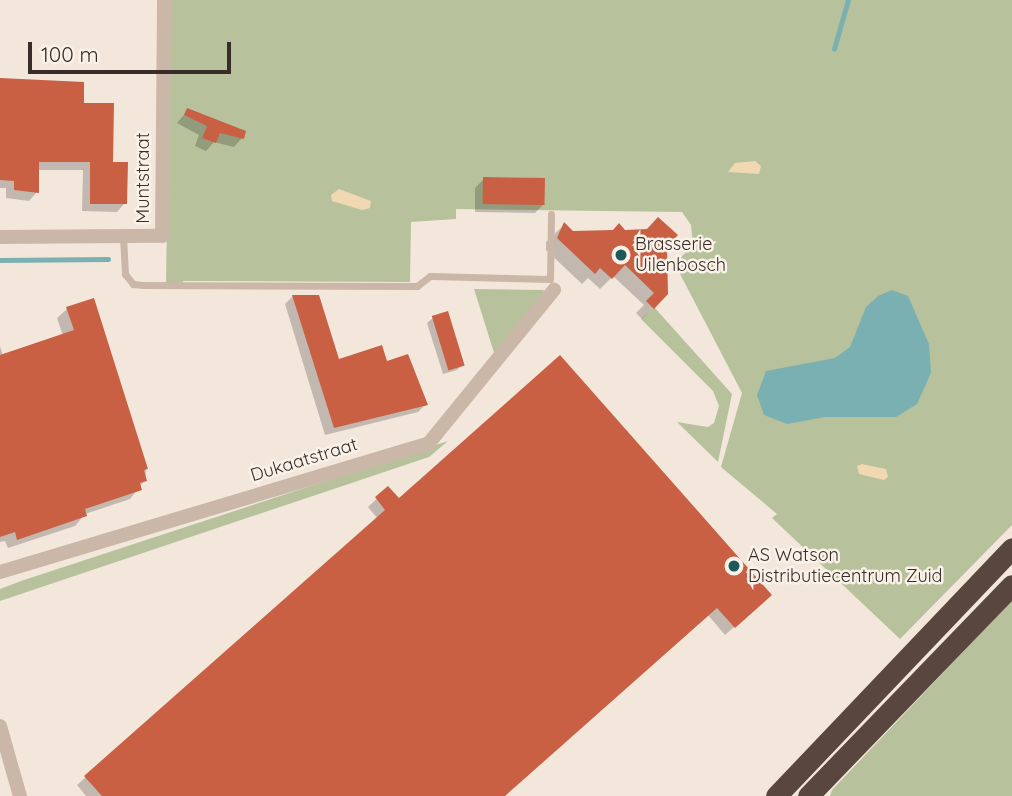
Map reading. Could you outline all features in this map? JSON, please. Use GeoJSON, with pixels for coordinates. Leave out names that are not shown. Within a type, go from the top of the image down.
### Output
{"type":"FeatureCollection","features":[{"type":"Feature","properties":{"kind":"highway"},"geometry":{"type":"LineString","coordinates":[[776,796],[1012,548]]}},
{"type":"Feature","properties":{"kind":"highway"},"geometry":{"type":"LineString","coordinates":[[808,796],[1012,584]]}},
{"type":"Feature","properties":{"kind":"street","name":"Muntstraat"},"geometry":{"type":"LineString","coordinates":[[0,237],[162,236],[164,0]]}},
{"type":"Feature","properties":{"kind":"street","name":"Dukaatstraat"},"geometry":{"type":"LineString","coordinates":[[0,572],[429,443],[554,289]]}},
{"type":"Feature","properties":{"kind":"street"},"geometry":{"type":"LineString","coordinates":[[0,726],[20,796]]}},
{"type":"Feature","properties":{"kind":"lane"},"geometry":{"type":"LineString","coordinates":[[123,236],[124,271],[133,284],[417,286],[430,276],[550,279],[551,214]]}},
{"type":"Feature","properties":{"kind":"green space"},"geometry":{"type":"Polygon","coordinates":[[[170,0],[1012,0],[1012,525],[900,639],[772,518],[777,514],[721,467],[742,393],[679,272],[680,258],[693,246],[691,225],[682,212],[456,209],[456,219],[411,222],[410,282],[183,281],[182,288],[166,288],[170,0]]]}},
{"type":"Feature","properties":{"kind":"green space"},"geometry":{"type":"Polygon","coordinates":[[[474,289],[544,290],[540,302],[496,359],[474,289]]]}},
{"type":"Feature","properties":{"kind":"green space"},"geometry":{"type":"Polygon","coordinates":[[[654,307],[732,394],[718,462],[677,422],[708,427],[714,423],[719,406],[713,391],[641,319],[654,307]]]}},
{"type":"Feature","properties":{"kind":"green space"},"geometry":{"type":"Polygon","coordinates":[[[448,441],[429,457],[0,601],[0,589],[24,580],[448,441]]]}},
{"type":"Feature","properties":{"kind":"green space"},"geometry":{"type":"Polygon","coordinates":[[[1012,600],[1012,796],[830,796],[832,790],[1012,600]]]}},
{"type":"Feature","properties":{"kind":"sand"},"geometry":{"type":"Polygon","coordinates":[[[755,161],[761,166],[759,174],[728,172],[735,163],[755,161]]]}},
{"type":"Feature","properties":{"kind":"sand"},"geometry":{"type":"Polygon","coordinates":[[[339,189],[371,201],[370,208],[362,210],[332,201],[331,195],[339,189]]]}},
{"type":"Feature","properties":{"kind":"sand"},"geometry":{"type":"Polygon","coordinates":[[[862,464],[886,469],[888,477],[884,480],[859,474],[857,466],[862,464]]]}},
{"type":"Feature","properties":{"kind":"water"},"geometry":{"type":"Polygon","coordinates":[[[892,290],[908,296],[929,344],[931,373],[917,404],[896,417],[825,417],[787,424],[764,415],[757,395],[766,371],[835,358],[850,347],[866,307],[878,296],[892,290]]]}},
{"type":"Feature","properties":{"kind":"building"},"geometry":{"type":"Polygon","coordinates":[[[0,78],[84,82],[84,103],[114,103],[113,162],[128,162],[127,204],[90,204],[90,162],[39,162],[39,193],[14,190],[14,181],[0,180],[0,78]]]}},
{"type":"Feature","properties":{"kind":"building"},"geometry":{"type":"Polygon","coordinates":[[[187,108],[246,131],[244,139],[220,133],[216,143],[202,138],[207,126],[184,115],[187,108]]]}},
{"type":"Feature","properties":{"kind":"building"},"geometry":{"type":"Polygon","coordinates":[[[483,177],[545,178],[545,205],[483,204],[483,177]]]}},
{"type":"Feature","properties":{"kind":"building"},"geometry":{"type":"Polygon","coordinates":[[[658,217],[678,235],[667,247],[668,294],[654,309],[646,301],[654,293],[625,265],[612,279],[600,268],[595,274],[557,238],[564,222],[573,231],[613,230],[619,223],[625,230],[647,229],[658,217]]]}},
{"type":"Feature","properties":{"kind":"building"},"geometry":{"type":"Polygon","coordinates":[[[292,295],[319,295],[339,359],[382,345],[387,361],[408,354],[428,405],[334,428],[292,295]]]}},
{"type":"Feature","properties":{"kind":"building"},"geometry":{"type":"Polygon","coordinates":[[[94,298],[148,469],[144,470],[147,481],[140,483],[142,490],[85,509],[87,516],[17,540],[15,532],[0,537],[0,355],[74,330],[66,307],[94,298]]]}},
{"type":"Feature","properties":{"kind":"building"},"geometry":{"type":"Polygon","coordinates":[[[448,311],[465,366],[448,370],[432,316],[448,311]]]}},
{"type":"Feature","properties":{"kind":"building"},"geometry":{"type":"Polygon","coordinates":[[[560,355],[772,595],[735,628],[717,608],[505,796],[102,796],[84,776],[385,510],[375,497],[388,486],[399,498],[560,355]]]}},
{"type":"Feature","properties":{"kind":"waterway"},"geometry":{"type":"LineString","coordinates":[[834,49],[848,0]]}},
{"type":"Feature","properties":{"kind":"waterway"},"geometry":{"type":"LineString","coordinates":[[0,260],[108,259]]}},
{"type":"Feature","properties":{"kind":"place","name":"Brasserie Uilenbosch"},"geometry":{"type":"Point","coordinates":[621,255]}},
{"type":"Feature","properties":{"kind":"place","name":"AS Watson Distributiecentrum Zuid"},"geometry":{"type":"Point","coordinates":[734,566]}}]}
